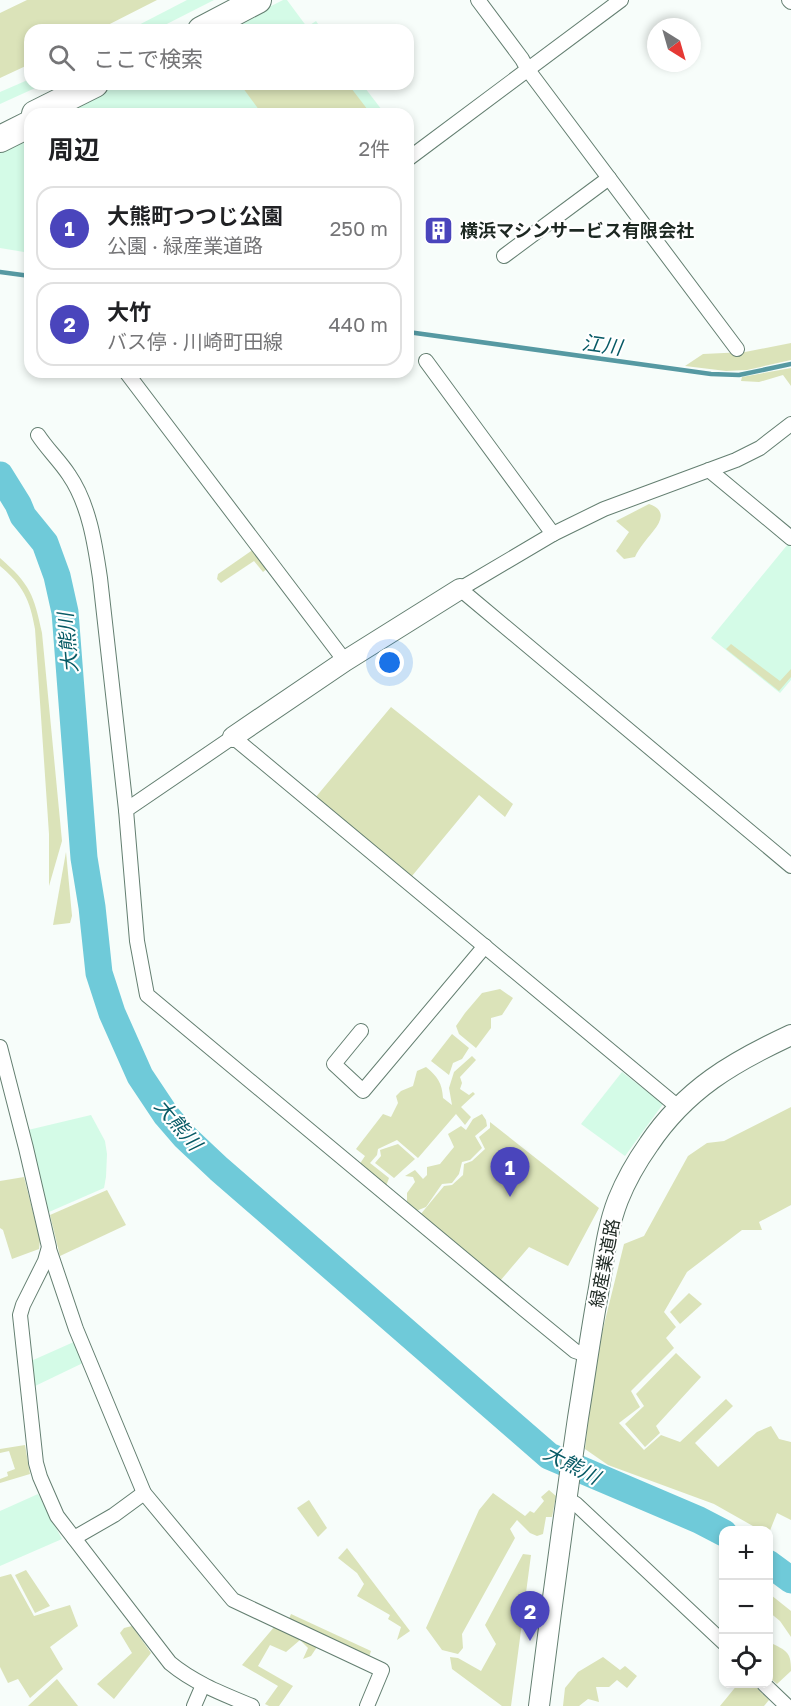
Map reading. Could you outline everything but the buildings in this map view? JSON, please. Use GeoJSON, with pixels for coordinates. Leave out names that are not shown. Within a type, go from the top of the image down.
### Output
{"type":"FeatureCollection","features":[{"type":"Feature","properties":{"kind":"highway"},"geometry":{"type":"LineString","coordinates":[[212,24],[258,0]]}},
{"type":"Feature","properties":{"kind":"highway"},"geometry":{"type":"LineString","coordinates":[[225,24],[270,0]]}},
{"type":"Feature","properties":{"kind":"highway"},"geometry":{"type":"LineString","coordinates":[[47,108],[83,90]]}},
{"type":"Feature","properties":{"kind":"highway"},"geometry":{"type":"LineString","coordinates":[[62,108],[97,90]]}},
{"type":"Feature","properties":{"kind":"highway"},"geometry":{"type":"LineString","coordinates":[[0,132],[24,120]]}},
{"type":"Feature","properties":{"kind":"highway"},"geometry":{"type":"LineString","coordinates":[[0,139],[24,127]]}},
{"type":"Feature","properties":{"kind":"main road"},"geometry":{"type":"LineString","coordinates":[[233,737],[345,661],[460,589]]}},
{"type":"Feature","properties":{"kind":"main road","name":"緑産業道路"},"geometry":{"type":"LineString","coordinates":[[539,1706],[587,1355],[608,1229],[618,1200],[650,1142],[678,1107],[726,1069],[791,1035]]}},
{"type":"Feature","properties":{"kind":"street"},"geometry":{"type":"LineString","coordinates":[[478,0],[736,349]]}},
{"type":"Feature","properties":{"kind":"street"},"geometry":{"type":"LineString","coordinates":[[414,155],[621,0]]}},
{"type":"Feature","properties":{"kind":"street"},"geometry":{"type":"LineString","coordinates":[[504,256],[609,178]]}},
{"type":"Feature","properties":{"kind":"street"},"geometry":{"type":"LineString","coordinates":[[426,361],[553,534]]}},
{"type":"Feature","properties":{"kind":"street"},"geometry":{"type":"LineString","coordinates":[[131,378],[345,661]]}},
{"type":"Feature","properties":{"kind":"street"},"geometry":{"type":"LineString","coordinates":[[791,424],[760,448],[736,460],[604,509],[553,534],[460,589],[791,866]]}},
{"type":"Feature","properties":{"kind":"street"},"geometry":{"type":"LineString","coordinates":[[38,435],[69,476],[82,499],[95,548],[126,810],[137,940],[147,995],[533,1317],[575,1351],[587,1355]]}},
{"type":"Feature","properties":{"kind":"street"},"geometry":{"type":"LineString","coordinates":[[709,470],[791,538]]}},
{"type":"Feature","properties":{"kind":"street"},"geometry":{"type":"LineString","coordinates":[[126,810],[233,737],[678,1107]]}},
{"type":"Feature","properties":{"kind":"street"},"geometry":{"type":"LineString","coordinates":[[361,1031],[334,1064],[363,1090],[485,946]]}},
{"type":"Feature","properties":{"kind":"street"},"geometry":{"type":"LineString","coordinates":[[0,1047],[49,1246],[76,1329],[144,1493],[233,1600],[382,1670],[367,1706]]}},
{"type":"Feature","properties":{"kind":"street"},"geometry":{"type":"LineString","coordinates":[[49,1246],[45,1261],[22,1305],[20,1315],[36,1463],[40,1478],[57,1516],[170,1663],[203,1685],[252,1706]]}},
{"type":"Feature","properties":{"kind":"street"},"geometry":{"type":"LineString","coordinates":[[567,1492],[576,1504],[719,1639]]}},
{"type":"Feature","properties":{"kind":"street"},"geometry":{"type":"LineString","coordinates":[[74,1538],[114,1515],[144,1493]]}},
{"type":"Feature","properties":{"kind":"street"},"geometry":{"type":"LineString","coordinates":[[194,1706],[203,1685]]}},
{"type":"Feature","properties":{"kind":"street"},"geometry":{"type":"LineString","coordinates":[[773,1701],[787,1706]]}},
{"type":"Feature","properties":{"kind":"shaded area"},"geometry":{"type":"Polygon","coordinates":[[[27,0],[157,0],[110,24],[24,24],[24,67],[0,78],[0,13],[27,0]]]}},
{"type":"Feature","properties":{"kind":"shaded area"},"geometry":{"type":"Polygon","coordinates":[[[187,0],[214,0],[167,24],[141,24],[187,0]]]}},
{"type":"Feature","properties":{"kind":"shaded area"},"geometry":{"type":"Polygon","coordinates":[[[287,0],[305,24],[236,24],[287,0]]]}},
{"type":"Feature","properties":{"kind":"shaded area"},"geometry":{"type":"Polygon","coordinates":[[[24,82],[24,90],[31,90],[0,104],[0,92],[24,82]]]}},
{"type":"Feature","properties":{"kind":"shaded area"},"geometry":{"type":"Polygon","coordinates":[[[108,90],[367,90],[380,108],[73,108],[108,90]]]}},
{"type":"Feature","properties":{"kind":"shaded area"},"geometry":{"type":"Polygon","coordinates":[[[244,90],[353,90],[366,108],[258,108],[244,90]]]}},
{"type":"Feature","properties":{"kind":"shaded area"},"geometry":{"type":"Polygon","coordinates":[[[24,133],[24,252],[0,248],[0,146],[24,133]]]}},
{"type":"Feature","properties":{"kind":"shaded area"},"geometry":{"type":"Polygon","coordinates":[[[791,343],[791,360],[747,370],[726,371],[685,366],[703,354],[745,352],[791,343]]]}},
{"type":"Feature","properties":{"kind":"shaded area"},"geometry":{"type":"Polygon","coordinates":[[[791,368],[791,386],[783,375],[759,382],[741,381],[742,377],[791,368]]]}},
{"type":"Feature","properties":{"kind":"shaded area"},"geometry":{"type":"Polygon","coordinates":[[[649,504],[660,512],[659,523],[635,557],[624,559],[616,551],[629,532],[616,521],[649,504]]]}},
{"type":"Feature","properties":{"kind":"shaded area"},"geometry":{"type":"Polygon","coordinates":[[[788,544],[791,547],[791,680],[780,693],[711,638],[788,544]]]}},
{"type":"Feature","properties":{"kind":"shaded area"},"geometry":{"type":"Polygon","coordinates":[[[254,549],[268,568],[263,572],[254,561],[221,583],[217,579],[218,574],[254,549]]]}},
{"type":"Feature","properties":{"kind":"shaded area"},"geometry":{"type":"Polygon","coordinates":[[[0,558],[18,575],[29,591],[42,633],[62,841],[49,886],[49,834],[35,629],[31,610],[24,594],[0,566],[0,558]]]}},
{"type":"Feature","properties":{"kind":"shaded area"},"geometry":{"type":"Polygon","coordinates":[[[731,644],[780,681],[791,669],[791,677],[779,691],[726,649],[731,644]]]}},
{"type":"Feature","properties":{"kind":"shaded area"},"geometry":{"type":"Polygon","coordinates":[[[391,707],[513,804],[505,817],[479,795],[412,876],[315,798],[391,707]]]}},
{"type":"Feature","properties":{"kind":"shaded area"},"geometry":{"type":"Polygon","coordinates":[[[66,852],[72,916],[70,923],[53,925],[66,852]]]}},
{"type":"Feature","properties":{"kind":"shaded area"},"geometry":{"type":"Polygon","coordinates":[[[500,989],[513,998],[502,1015],[491,1018],[491,1028],[476,1048],[459,1034],[456,1026],[482,993],[500,989]]]}},
{"type":"Feature","properties":{"kind":"shaded area"},"geometry":{"type":"Polygon","coordinates":[[[452,1034],[469,1048],[462,1059],[453,1063],[449,1075],[431,1061],[452,1034]]]}},
{"type":"Feature","properties":{"kind":"shaded area"},"geometry":{"type":"Polygon","coordinates":[[[472,1056],[476,1060],[460,1077],[462,1083],[460,1089],[469,1095],[473,1092],[475,1094],[461,1107],[471,1117],[465,1125],[456,1114],[418,1158],[397,1140],[378,1149],[377,1155],[370,1163],[389,1178],[386,1186],[359,1165],[365,1156],[356,1149],[383,1114],[391,1117],[398,1103],[396,1096],[413,1086],[417,1071],[426,1067],[440,1084],[443,1098],[452,1105],[449,1088],[454,1072],[472,1056]]]}},
{"type":"Feature","properties":{"kind":"shaded area"},"geometry":{"type":"Polygon","coordinates":[[[622,1072],[663,1104],[625,1156],[581,1124],[622,1072]]]}},
{"type":"Feature","properties":{"kind":"shaded area"},"geometry":{"type":"Polygon","coordinates":[[[791,1107],[791,1205],[759,1222],[762,1230],[742,1230],[687,1272],[664,1312],[676,1327],[666,1338],[674,1348],[631,1391],[640,1407],[619,1423],[644,1450],[661,1435],[680,1442],[726,1399],[733,1406],[695,1443],[718,1467],[757,1432],[771,1426],[779,1439],[791,1442],[791,1520],[777,1513],[772,1526],[753,1526],[714,1504],[608,1465],[585,1449],[594,1365],[624,1244],[644,1236],[688,1156],[707,1143],[724,1141],[791,1107]]]}},
{"type":"Feature","properties":{"kind":"shaded area"},"geometry":{"type":"Polygon","coordinates":[[[482,1114],[487,1126],[475,1136],[482,1148],[470,1160],[462,1162],[459,1174],[452,1183],[442,1184],[426,1207],[416,1211],[407,1204],[407,1193],[415,1182],[413,1177],[405,1176],[415,1170],[423,1179],[427,1175],[427,1167],[440,1164],[454,1147],[448,1134],[461,1126],[466,1130],[473,1119],[482,1114]]]}},
{"type":"Feature","properties":{"kind":"shaded area"},"geometry":{"type":"Polygon","coordinates":[[[91,1115],[105,1141],[107,1154],[104,1188],[49,1212],[28,1130],[91,1115]]]}},
{"type":"Feature","properties":{"kind":"shaded area"},"geometry":{"type":"Polygon","coordinates":[[[490,1122],[599,1208],[568,1266],[529,1247],[500,1281],[420,1215],[444,1186],[452,1185],[463,1175],[464,1164],[472,1161],[485,1149],[479,1137],[490,1128],[490,1122]]]}},
{"type":"Feature","properties":{"kind":"shaded area"},"geometry":{"type":"Polygon","coordinates":[[[398,1144],[415,1159],[394,1178],[375,1163],[381,1156],[380,1150],[398,1144]]]}},
{"type":"Feature","properties":{"kind":"shaded area"},"geometry":{"type":"Polygon","coordinates":[[[24,1177],[40,1240],[39,1249],[12,1259],[3,1230],[0,1228],[0,1181],[24,1177]]]}},
{"type":"Feature","properties":{"kind":"shaded area"},"geometry":{"type":"Polygon","coordinates":[[[107,1190],[126,1225],[60,1256],[50,1215],[107,1190]]]}},
{"type":"Feature","properties":{"kind":"shaded area"},"geometry":{"type":"Polygon","coordinates":[[[689,1293],[702,1304],[680,1324],[670,1312],[689,1293]]]}},
{"type":"Feature","properties":{"kind":"shaded area"},"geometry":{"type":"Polygon","coordinates":[[[76,1341],[85,1362],[33,1387],[31,1361],[76,1341]]]}},
{"type":"Feature","properties":{"kind":"shaded area"},"geometry":{"type":"Polygon","coordinates":[[[676,1353],[701,1377],[656,1426],[660,1433],[645,1447],[625,1424],[644,1406],[636,1394],[676,1353]]]}},
{"type":"Feature","properties":{"kind":"shaded area"},"geometry":{"type":"Polygon","coordinates":[[[25,1445],[30,1474],[0,1483],[0,1479],[8,1476],[7,1472],[15,1469],[9,1451],[0,1453],[0,1449],[25,1445]]]}},
{"type":"Feature","properties":{"kind":"shaded area"},"geometry":{"type":"Polygon","coordinates":[[[549,1490],[556,1496],[552,1517],[546,1517],[543,1534],[537,1536],[530,1533],[517,1520],[510,1529],[515,1538],[462,1634],[463,1648],[458,1654],[442,1650],[426,1628],[479,1510],[493,1493],[525,1516],[530,1511],[534,1513],[544,1501],[541,1497],[549,1490]]]}},
{"type":"Feature","properties":{"kind":"shaded area"},"geometry":{"type":"Polygon","coordinates":[[[38,1494],[62,1539],[0,1566],[0,1511],[38,1494]]]}},
{"type":"Feature","properties":{"kind":"shaded area"},"geometry":{"type":"Polygon","coordinates":[[[309,1500],[327,1528],[318,1537],[297,1508],[309,1500]]]}},
{"type":"Feature","properties":{"kind":"shaded area"},"geometry":{"type":"Polygon","coordinates":[[[347,1548],[410,1631],[397,1640],[401,1627],[388,1619],[390,1615],[357,1596],[364,1584],[357,1573],[338,1558],[347,1548]]]}},
{"type":"Feature","properties":{"kind":"shaded area"},"geometry":{"type":"Polygon","coordinates":[[[523,1554],[531,1555],[511,1706],[502,1706],[452,1669],[450,1657],[458,1658],[481,1671],[496,1644],[485,1625],[523,1554]]]}},
{"type":"Feature","properties":{"kind":"shaded area"},"geometry":{"type":"Polygon","coordinates":[[[26,1570],[50,1606],[35,1613],[15,1575],[26,1570]]]}},
{"type":"Feature","properties":{"kind":"shaded area"},"geometry":{"type":"Polygon","coordinates":[[[11,1574],[34,1616],[70,1605],[78,1626],[50,1647],[63,1669],[30,1698],[18,1679],[8,1683],[0,1667],[0,1577],[11,1574]]]}},
{"type":"Feature","properties":{"kind":"shaded area"},"geometry":{"type":"Polygon","coordinates":[[[773,1597],[791,1611],[791,1637],[773,1615],[773,1597]]]}},
{"type":"Feature","properties":{"kind":"shaded area"},"geometry":{"type":"Polygon","coordinates":[[[291,1614],[371,1651],[369,1657],[289,1619],[291,1614]]]}},
{"type":"Feature","properties":{"kind":"shaded area"},"geometry":{"type":"Polygon","coordinates":[[[132,1626],[151,1653],[114,1699],[97,1684],[132,1653],[120,1633],[124,1628],[132,1626]]]}},
{"type":"Feature","properties":{"kind":"shaded area"},"geometry":{"type":"Polygon","coordinates":[[[275,1626],[314,1643],[317,1647],[311,1656],[303,1659],[308,1648],[300,1640],[286,1652],[270,1645],[258,1666],[293,1686],[279,1706],[269,1706],[265,1704],[278,1686],[242,1665],[275,1626]]]}},
{"type":"Feature","properties":{"kind":"shaded area"},"geometry":{"type":"Polygon","coordinates":[[[773,1644],[788,1654],[791,1665],[791,1671],[777,1684],[773,1680],[773,1644]]]}},
{"type":"Feature","properties":{"kind":"shaded area"},"geometry":{"type":"Polygon","coordinates":[[[603,1657],[620,1670],[625,1666],[637,1676],[627,1688],[617,1680],[609,1687],[596,1687],[599,1702],[588,1699],[579,1706],[563,1706],[565,1688],[578,1672],[603,1657]]]}},
{"type":"Feature","properties":{"kind":"shaded area"},"geometry":{"type":"Polygon","coordinates":[[[57,1679],[78,1706],[28,1706],[29,1705],[57,1679]]]}},
{"type":"Feature","properties":{"kind":"shaded area"},"geometry":{"type":"Polygon","coordinates":[[[735,1688],[757,1688],[769,1700],[764,1706],[720,1706],[735,1688]]]}},
{"type":"Feature","properties":{"kind":"waterway","name":"江川"},"geometry":{"type":"LineString","coordinates":[[0,272],[24,275]]}},
{"type":"Feature","properties":{"kind":"waterway","name":"江川"},"geometry":{"type":"LineString","coordinates":[[414,333],[711,374],[739,375],[791,364]]}},
{"type":"Feature","properties":{"kind":"waterway","name":"大熊川"},"geometry":{"type":"LineString","coordinates":[[0,475],[23,516],[45,543],[57,576],[65,612],[84,858],[99,973],[112,1013],[140,1076],[166,1115],[185,1137],[219,1169],[549,1456],[719,1530]]}},
{"type":"Feature","properties":{"kind":"waterway","name":"大熊川"},"geometry":{"type":"LineString","coordinates":[[773,1567],[791,1580]]}},
{"type":"Feature","properties":{"kind":"place","name":"横浜マシンサービス有限会社"},"geometry":{"type":"Point","coordinates":[439,230]}},
{"type":"Feature","properties":{"kind":"place","name":"大熊町つつじ公園"},"geometry":{"type":"Point","coordinates":[510,1197]}},
{"type":"Feature","properties":{"kind":"place","name":"大竹"},"geometry":{"type":"Point","coordinates":[530,1641]}}]}
